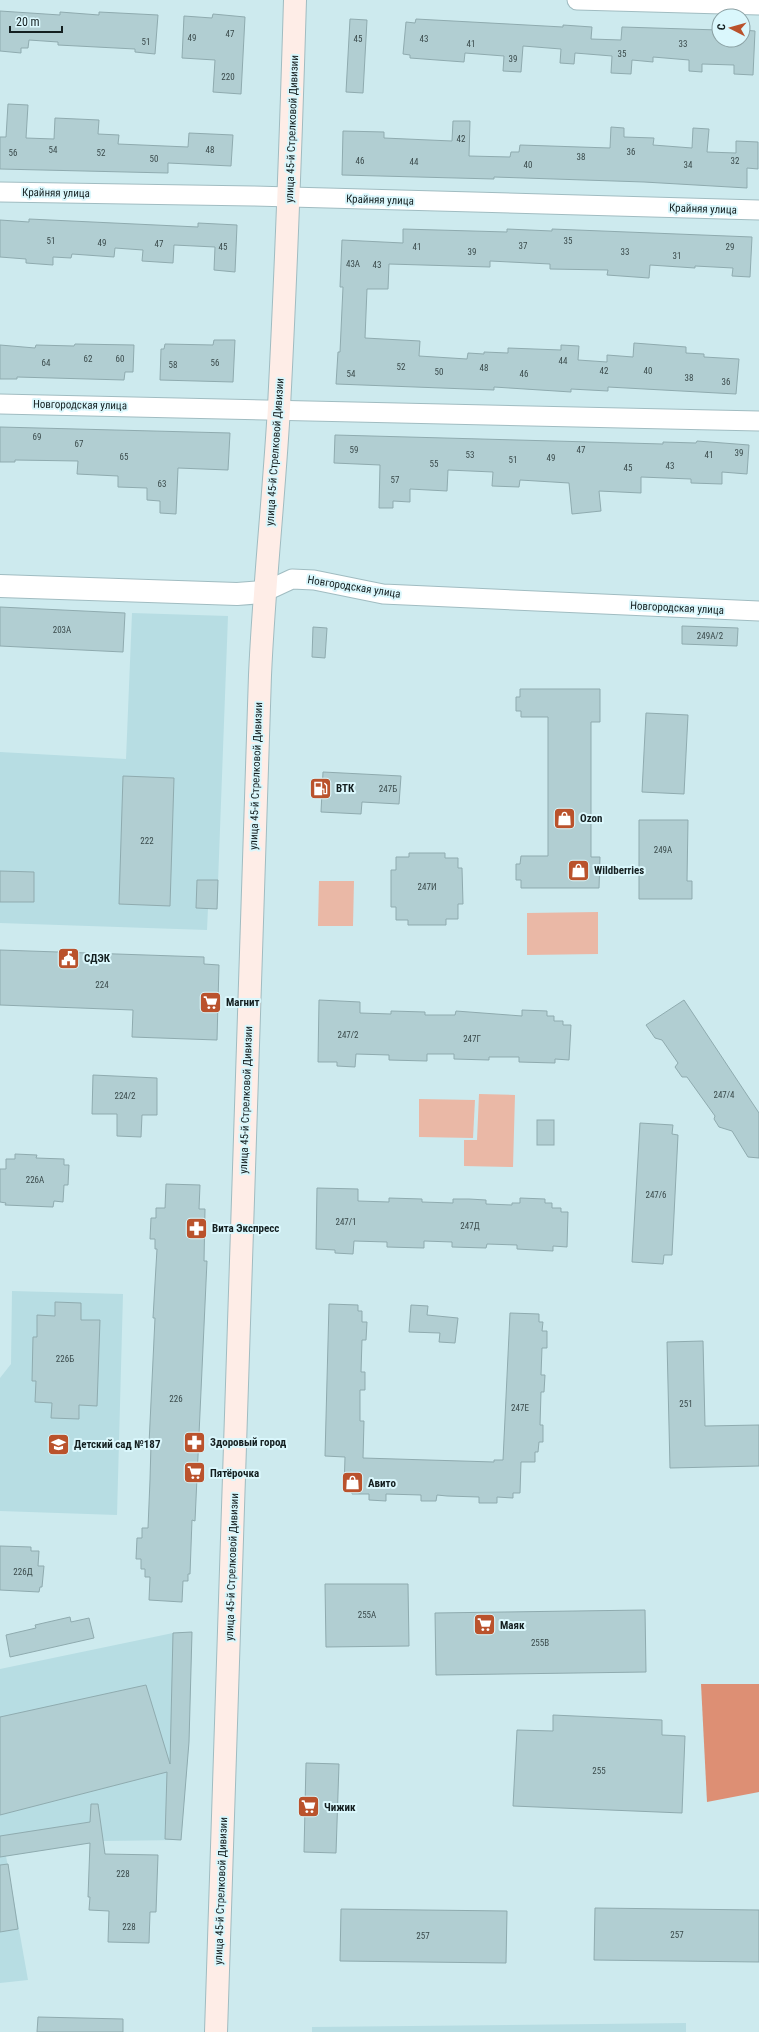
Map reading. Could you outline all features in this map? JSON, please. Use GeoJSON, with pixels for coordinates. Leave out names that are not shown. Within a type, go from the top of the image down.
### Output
{"type":"FeatureCollection","features":[{"type":"Feature","properties":{"kind":"main road","name":"улица 45-й Стрелковой Дивизии"},"geometry":{"type":"LineString","coordinates":[[216,2032],[264,592],[279,409],[290,197],[296,0]]}},
{"type":"Feature","properties":{"kind":"street"},"geometry":{"type":"LineString","coordinates":[[577,0],[759,5]]}},
{"type":"Feature","properties":{"kind":"street","name":"Крайняя улица"},"geometry":{"type":"LineString","coordinates":[[0,192],[290,197],[759,210]]}},
{"type":"Feature","properties":{"kind":"street","name":"Новгородская улица"},"geometry":{"type":"LineString","coordinates":[[0,404],[279,409],[759,421]]}},
{"type":"Feature","properties":{"kind":"street","name":"Новгородская улица"},"geometry":{"type":"LineString","coordinates":[[0,586],[237,594],[264,592],[292,579],[314,580],[383,594],[759,611]]}},
{"type":"Feature","properties":{"kind":"shaded area"},"geometry":{"type":"Polygon","coordinates":[[[132,613],[228,616],[217,909],[208,908],[207,930],[0,923],[0,752],[126,759],[132,613]]]}},
{"type":"Feature","properties":{"kind":"shaded area"},"geometry":{"type":"Polygon","coordinates":[[[319,881],[354,881],[353,926],[318,926],[319,881]]]}},
{"type":"Feature","properties":{"kind":"shaded area"},"geometry":{"type":"Polygon","coordinates":[[[598,912],[598,954],[527,955],[527,913],[598,912]]]}},
{"type":"Feature","properties":{"kind":"shaded area"},"geometry":{"type":"Polygon","coordinates":[[[479,1094],[515,1095],[513,1167],[464,1166],[464,1140],[477,1140],[479,1094]]]}},
{"type":"Feature","properties":{"kind":"shaded area"},"geometry":{"type":"Polygon","coordinates":[[[419,1099],[475,1100],[473,1138],[419,1137],[419,1099]]]}},
{"type":"Feature","properties":{"kind":"shaded area","name":"Детский сад №187"},"geometry":{"type":"Polygon","coordinates":[[[12,1291],[123,1294],[117,1515],[0,1511],[0,1378],[11,1364],[12,1291]]]}},
{"type":"Feature","properties":{"kind":"shaded area"},"geometry":{"type":"Polygon","coordinates":[[[192,1632],[189,1742],[181,1840],[103,1841],[6,1856],[28,1980],[0,1983],[0,1669],[173,1633],[192,1632]]]}},
{"type":"Feature","properties":{"kind":"shaded area"},"geometry":{"type":"Polygon","coordinates":[[[701,1684],[759,1684],[759,1792],[707,1802],[701,1684]]]}},
{"type":"Feature","properties":{"kind":"shaded area"},"geometry":{"type":"Polygon","coordinates":[[[686,2023],[686,2032],[312,2032],[312,2027],[686,2023]]]}},
{"type":"Feature","properties":{"kind":"building"},"geometry":{"type":"Polygon","coordinates":[[[0,11],[60,15],[60,12],[99,15],[99,12],[158,15],[155,54],[135,52],[135,49],[58,45],[58,42],[29,40],[28,48],[21,48],[21,53],[0,51],[0,11]]]}},
{"type":"Feature","properties":{"kind":"building"},"geometry":{"type":"Polygon","coordinates":[[[213,14],[245,17],[241,94],[213,92],[215,60],[182,58],[184,16],[212,18],[213,14]]]}},
{"type":"Feature","properties":{"kind":"building"},"geometry":{"type":"Polygon","coordinates":[[[350,19],[367,20],[363,93],[346,92],[350,19]]]}},
{"type":"Feature","properties":{"kind":"building"},"geometry":{"type":"Polygon","coordinates":[[[416,19],[563,27],[563,25],[592,27],[591,39],[621,40],[622,27],[711,30],[711,48],[751,48],[751,31],[755,31],[753,75],[734,74],[734,65],[702,64],[702,72],[689,71],[689,60],[653,57],[653,62],[632,60],[631,74],[611,73],[612,56],[575,53],[574,64],[560,63],[561,49],[523,46],[521,72],[503,71],[504,56],[465,53],[464,62],[410,58],[410,55],[403,54],[406,22],[415,23],[416,19]]]}},
{"type":"Feature","properties":{"kind":"building"},"geometry":{"type":"Polygon","coordinates":[[[8,104],[28,105],[26,138],[54,139],[55,118],[99,120],[98,134],[119,135],[118,144],[188,147],[189,133],[233,135],[231,166],[168,163],[168,173],[0,169],[0,137],[6,137],[8,104]]]}},
{"type":"Feature","properties":{"kind":"building"},"geometry":{"type":"Polygon","coordinates":[[[453,121],[470,121],[469,156],[510,157],[511,152],[519,152],[520,145],[610,148],[611,127],[624,128],[624,137],[654,138],[653,145],[692,148],[693,128],[709,129],[707,152],[736,153],[736,141],[758,142],[758,169],[747,168],[747,188],[644,182],[494,177],[494,179],[342,175],[343,131],[384,132],[384,138],[452,141],[453,121]]]}},
{"type":"Feature","properties":{"kind":"building"},"geometry":{"type":"Polygon","coordinates":[[[29,219],[198,227],[198,223],[237,225],[235,272],[214,270],[215,247],[174,245],[173,263],[142,261],[143,250],[115,248],[114,257],[72,254],[71,258],[53,257],[53,265],[26,263],[26,259],[0,257],[0,220],[29,222],[29,219]]]}},
{"type":"Feature","properties":{"kind":"building"},"geometry":{"type":"Polygon","coordinates":[[[403,229],[507,232],[507,229],[552,231],[552,229],[752,237],[750,277],[732,276],[733,268],[695,266],[695,268],[650,265],[649,278],[607,275],[608,270],[550,269],[550,264],[490,261],[490,267],[389,264],[388,289],[367,289],[365,338],[420,341],[419,356],[467,359],[468,353],[508,353],[508,348],[561,350],[561,345],[579,346],[578,360],[607,362],[607,355],[633,357],[634,343],[686,347],[686,353],[704,354],[704,357],[739,359],[736,394],[608,387],[608,391],[571,389],[571,392],[494,387],[494,390],[336,384],[338,352],[340,352],[343,287],[340,287],[342,240],[403,243],[403,229]]]}},
{"type":"Feature","properties":{"kind":"building"},"geometry":{"type":"Polygon","coordinates":[[[214,340],[235,340],[233,382],[160,380],[161,349],[164,349],[165,344],[213,345],[214,340]]]}},
{"type":"Feature","properties":{"kind":"building"},"geometry":{"type":"Polygon","coordinates":[[[75,344],[134,345],[133,372],[125,372],[124,380],[17,377],[17,379],[0,379],[0,345],[35,348],[36,345],[74,346],[75,344]]]}},
{"type":"Feature","properties":{"kind":"building"},"geometry":{"type":"Polygon","coordinates":[[[0,427],[230,433],[228,470],[178,468],[176,514],[160,513],[160,501],[147,500],[147,488],[118,487],[118,476],[77,474],[78,461],[15,460],[15,462],[0,462],[0,427]]]}},
{"type":"Feature","properties":{"kind":"building"},"geometry":{"type":"Polygon","coordinates":[[[335,435],[663,444],[663,442],[696,443],[697,441],[749,445],[747,474],[722,472],[722,484],[691,483],[691,479],[641,477],[641,493],[599,491],[601,511],[572,514],[569,483],[520,480],[519,487],[492,486],[493,472],[448,470],[447,491],[410,489],[410,502],[393,501],[393,508],[379,508],[380,465],[334,463],[335,435]]]}},
{"type":"Feature","properties":{"kind":"building"},"geometry":{"type":"Polygon","coordinates":[[[0,607],[125,613],[123,652],[0,646],[0,607]]]}},
{"type":"Feature","properties":{"kind":"building"},"geometry":{"type":"Polygon","coordinates":[[[682,626],[738,628],[737,646],[682,644],[682,626]]]}},
{"type":"Feature","properties":{"kind":"building"},"geometry":{"type":"Polygon","coordinates":[[[313,627],[327,628],[325,658],[312,657],[313,627]]]}},
{"type":"Feature","properties":{"kind":"building"},"geometry":{"type":"Polygon","coordinates":[[[520,689],[600,689],[600,722],[591,722],[591,857],[600,857],[599,888],[521,888],[521,880],[516,880],[516,864],[520,864],[521,856],[548,856],[548,717],[521,717],[521,711],[516,711],[516,697],[520,697],[520,689]]]}},
{"type":"Feature","properties":{"kind":"building"},"geometry":{"type":"Polygon","coordinates":[[[646,713],[688,715],[684,794],[642,792],[646,713]]]}},
{"type":"Feature","properties":{"kind":"building"},"geometry":{"type":"Polygon","coordinates":[[[323,772],[401,776],[399,804],[362,802],[361,814],[321,812],[323,772]]]}},
{"type":"Feature","properties":{"kind":"building"},"geometry":{"type":"Polygon","coordinates":[[[123,776],[174,778],[170,906],[119,904],[123,776]]]}},
{"type":"Feature","properties":{"kind":"building"},"geometry":{"type":"Polygon","coordinates":[[[639,820],[688,820],[687,881],[692,881],[692,899],[639,899],[639,820]]]}},
{"type":"Feature","properties":{"kind":"building"},"geometry":{"type":"Polygon","coordinates":[[[409,853],[445,853],[445,858],[458,858],[458,868],[462,868],[463,904],[458,904],[458,919],[446,919],[446,925],[408,925],[408,920],[396,920],[396,907],[391,907],[391,870],[396,870],[396,857],[409,857],[409,853]]]}},
{"type":"Feature","properties":{"kind":"building"},"geometry":{"type":"Polygon","coordinates":[[[0,871],[34,872],[34,902],[0,902],[0,871]]]}},
{"type":"Feature","properties":{"kind":"building"},"geometry":{"type":"Polygon","coordinates":[[[197,880],[218,880],[217,909],[196,908],[197,880]]]}},
{"type":"Feature","properties":{"kind":"building"},"geometry":{"type":"Polygon","coordinates":[[[0,950],[204,957],[204,964],[219,965],[217,1040],[132,1037],[133,1010],[0,1005],[0,950]]]}},
{"type":"Feature","properties":{"kind":"building"},"geometry":{"type":"Polygon","coordinates":[[[319,1000],[360,1002],[360,1013],[391,1014],[391,1011],[425,1012],[425,1015],[455,1015],[456,1011],[522,1016],[522,1010],[547,1011],[547,1016],[554,1016],[554,1021],[563,1021],[563,1025],[571,1025],[569,1060],[555,1059],[555,1063],[519,1062],[519,1057],[489,1057],[489,1060],[454,1059],[454,1054],[427,1054],[427,1061],[389,1060],[389,1055],[356,1054],[355,1067],[337,1066],[337,1062],[318,1062],[319,1000]]]}},
{"type":"Feature","properties":{"kind":"building"},"geometry":{"type":"Polygon","coordinates":[[[684,1000],[759,1113],[759,1158],[748,1157],[732,1131],[719,1127],[714,1119],[715,1116],[687,1077],[682,1077],[675,1067],[678,1063],[662,1040],[655,1038],[646,1025],[684,1000]]]}},
{"type":"Feature","properties":{"kind":"building"},"geometry":{"type":"Polygon","coordinates":[[[93,1075],[157,1078],[157,1115],[142,1115],[141,1137],[117,1136],[117,1114],[92,1114],[93,1075]]]}},
{"type":"Feature","properties":{"kind":"building"},"geometry":{"type":"Polygon","coordinates":[[[537,1120],[554,1120],[554,1145],[537,1145],[537,1120]]]}},
{"type":"Feature","properties":{"kind":"building"},"geometry":{"type":"Polygon","coordinates":[[[640,1123],[673,1125],[672,1134],[678,1135],[672,1255],[664,1255],[663,1264],[632,1262],[640,1123]]]}},
{"type":"Feature","properties":{"kind":"building"},"geometry":{"type":"Polygon","coordinates":[[[15,1154],[37,1155],[36,1158],[64,1159],[64,1165],[69,1165],[68,1185],[64,1185],[63,1202],[54,1201],[53,1207],[5,1205],[6,1203],[0,1202],[0,1169],[6,1169],[6,1159],[15,1159],[15,1154]]]}},
{"type":"Feature","properties":{"kind":"building"},"geometry":{"type":"Polygon","coordinates":[[[166,1184],[200,1185],[199,1209],[205,1209],[204,1261],[207,1261],[195,1521],[192,1520],[190,1574],[188,1574],[188,1581],[183,1581],[182,1602],[149,1600],[150,1577],[145,1577],[145,1569],[141,1569],[141,1559],[136,1559],[137,1538],[142,1538],[142,1528],[148,1528],[151,1444],[149,1444],[155,1318],[153,1318],[157,1249],[155,1249],[155,1239],[150,1239],[151,1218],[156,1218],[156,1208],[165,1208],[166,1184]]]}},
{"type":"Feature","properties":{"kind":"building"},"geometry":{"type":"Polygon","coordinates":[[[317,1188],[358,1189],[358,1201],[389,1202],[389,1198],[422,1199],[422,1202],[453,1203],[453,1199],[469,1199],[486,1200],[486,1204],[512,1205],[512,1203],[520,1203],[520,1198],[545,1199],[545,1203],[552,1203],[552,1208],[561,1208],[561,1212],[568,1212],[567,1247],[553,1246],[553,1251],[517,1249],[517,1245],[487,1244],[486,1248],[452,1247],[452,1242],[424,1241],[424,1248],[387,1247],[387,1242],[354,1241],[353,1254],[335,1253],[335,1250],[316,1249],[317,1188]]]}},
{"type":"Feature","properties":{"kind":"building"},"geometry":{"type":"Polygon","coordinates":[[[55,1302],[81,1303],[81,1320],[100,1320],[97,1406],[79,1405],[79,1419],[51,1418],[52,1403],[35,1402],[36,1381],[32,1381],[33,1337],[37,1337],[37,1315],[55,1316],[55,1302]]]}},
{"type":"Feature","properties":{"kind":"building"},"geometry":{"type":"Polygon","coordinates":[[[329,1304],[358,1305],[358,1311],[362,1311],[362,1322],[367,1322],[366,1340],[362,1340],[361,1372],[365,1372],[365,1390],[360,1390],[360,1421],[364,1421],[363,1458],[494,1462],[494,1460],[503,1460],[510,1313],[539,1314],[539,1322],[543,1322],[542,1331],[547,1331],[547,1348],[542,1348],[541,1375],[545,1375],[544,1392],[541,1392],[540,1425],[543,1425],[543,1442],[539,1442],[538,1452],[535,1452],[535,1462],[521,1462],[520,1493],[513,1493],[513,1498],[497,1497],[497,1503],[479,1503],[479,1497],[437,1495],[436,1501],[421,1501],[421,1495],[386,1494],[386,1501],[369,1500],[369,1494],[352,1494],[352,1490],[344,1489],[345,1457],[325,1456],[329,1304]]]}},
{"type":"Feature","properties":{"kind":"building"},"geometry":{"type":"Polygon","coordinates":[[[411,1305],[428,1306],[427,1315],[458,1318],[455,1343],[439,1342],[440,1333],[409,1332],[411,1305]]]}},
{"type":"Feature","properties":{"kind":"building"},"geometry":{"type":"Polygon","coordinates":[[[703,1341],[705,1426],[759,1425],[759,1466],[670,1468],[667,1342],[703,1341]]]}},
{"type":"Feature","properties":{"kind":"building"},"geometry":{"type":"Polygon","coordinates":[[[0,1546],[31,1547],[31,1551],[39,1551],[38,1566],[44,1566],[42,1587],[40,1587],[39,1592],[0,1590],[0,1546]]]}},
{"type":"Feature","properties":{"kind":"building"},"geometry":{"type":"Polygon","coordinates":[[[325,1584],[408,1584],[409,1646],[326,1647],[325,1584]]]}},
{"type":"Feature","properties":{"kind":"building"},"geometry":{"type":"Polygon","coordinates":[[[645,1610],[646,1672],[436,1675],[435,1613],[645,1610]]]}},
{"type":"Feature","properties":{"kind":"building"},"geometry":{"type":"Polygon","coordinates":[[[70,1617],[71,1622],[89,1618],[94,1638],[10,1657],[6,1635],[36,1628],[35,1625],[70,1617]]]}},
{"type":"Feature","properties":{"kind":"building"},"geometry":{"type":"Polygon","coordinates":[[[192,1632],[189,1742],[181,1840],[165,1839],[167,1772],[0,1815],[0,1717],[146,1685],[170,1764],[173,1633],[192,1632]]]}},
{"type":"Feature","properties":{"kind":"building"},"geometry":{"type":"Polygon","coordinates":[[[553,1715],[662,1720],[662,1735],[685,1736],[682,1813],[513,1806],[517,1730],[553,1731],[553,1715]]]}},
{"type":"Feature","properties":{"kind":"building"},"geometry":{"type":"Polygon","coordinates":[[[306,1763],[339,1764],[336,1853],[304,1852],[306,1763]]]}},
{"type":"Feature","properties":{"kind":"building"},"geometry":{"type":"Polygon","coordinates":[[[91,1804],[98,1804],[105,1854],[158,1855],[156,1912],[150,1912],[149,1943],[108,1942],[109,1911],[89,1910],[90,1843],[0,1857],[0,1836],[90,1822],[91,1804]]]}},
{"type":"Feature","properties":{"kind":"building"},"geometry":{"type":"Polygon","coordinates":[[[8,1864],[18,1929],[0,1932],[0,1865],[8,1864]]]}},
{"type":"Feature","properties":{"kind":"building"},"geometry":{"type":"Polygon","coordinates":[[[595,1908],[759,1910],[759,1962],[594,1960],[595,1908]]]}},
{"type":"Feature","properties":{"kind":"building"},"geometry":{"type":"Polygon","coordinates":[[[341,1909],[507,1911],[506,1963],[340,1961],[341,1909]]]}},
{"type":"Feature","properties":{"kind":"building"},"geometry":{"type":"Polygon","coordinates":[[[38,2017],[123,2019],[123,2032],[37,2032],[38,2017]]]}},
{"type":"Feature","properties":{"kind":"place","name":"ВТК"},"geometry":{"type":"Point","coordinates":[320,788]}},
{"type":"Feature","properties":{"kind":"place","name":"Ozon"},"geometry":{"type":"Point","coordinates":[564,818]}},
{"type":"Feature","properties":{"kind":"place","name":"Wildberries"},"geometry":{"type":"Point","coordinates":[579,870]}},
{"type":"Feature","properties":{"kind":"place","name":"СДЭК"},"geometry":{"type":"Point","coordinates":[69,958]}},
{"type":"Feature","properties":{"kind":"place","name":"Магнит"},"geometry":{"type":"Point","coordinates":[210,1002]}},
{"type":"Feature","properties":{"kind":"place","name":"Вита Экспресс"},"geometry":{"type":"Point","coordinates":[196,1228]}},
{"type":"Feature","properties":{"kind":"place","name":"Здоровый город"},"geometry":{"type":"Point","coordinates":[194,1442]}},
{"type":"Feature","properties":{"kind":"place","name":"Детский сад №187"},"geometry":{"type":"Point","coordinates":[59,1444]}},
{"type":"Feature","properties":{"kind":"place","name":"Пятёрочка"},"geometry":{"type":"Point","coordinates":[195,1473]}},
{"type":"Feature","properties":{"kind":"place","name":"Авито"},"geometry":{"type":"Point","coordinates":[353,1483]}},
{"type":"Feature","properties":{"kind":"place","name":"Маяк"},"geometry":{"type":"Point","coordinates":[485,1625]}},
{"type":"Feature","properties":{"kind":"place","name":"Чижик"},"geometry":{"type":"Point","coordinates":[309,1807]}}]}
